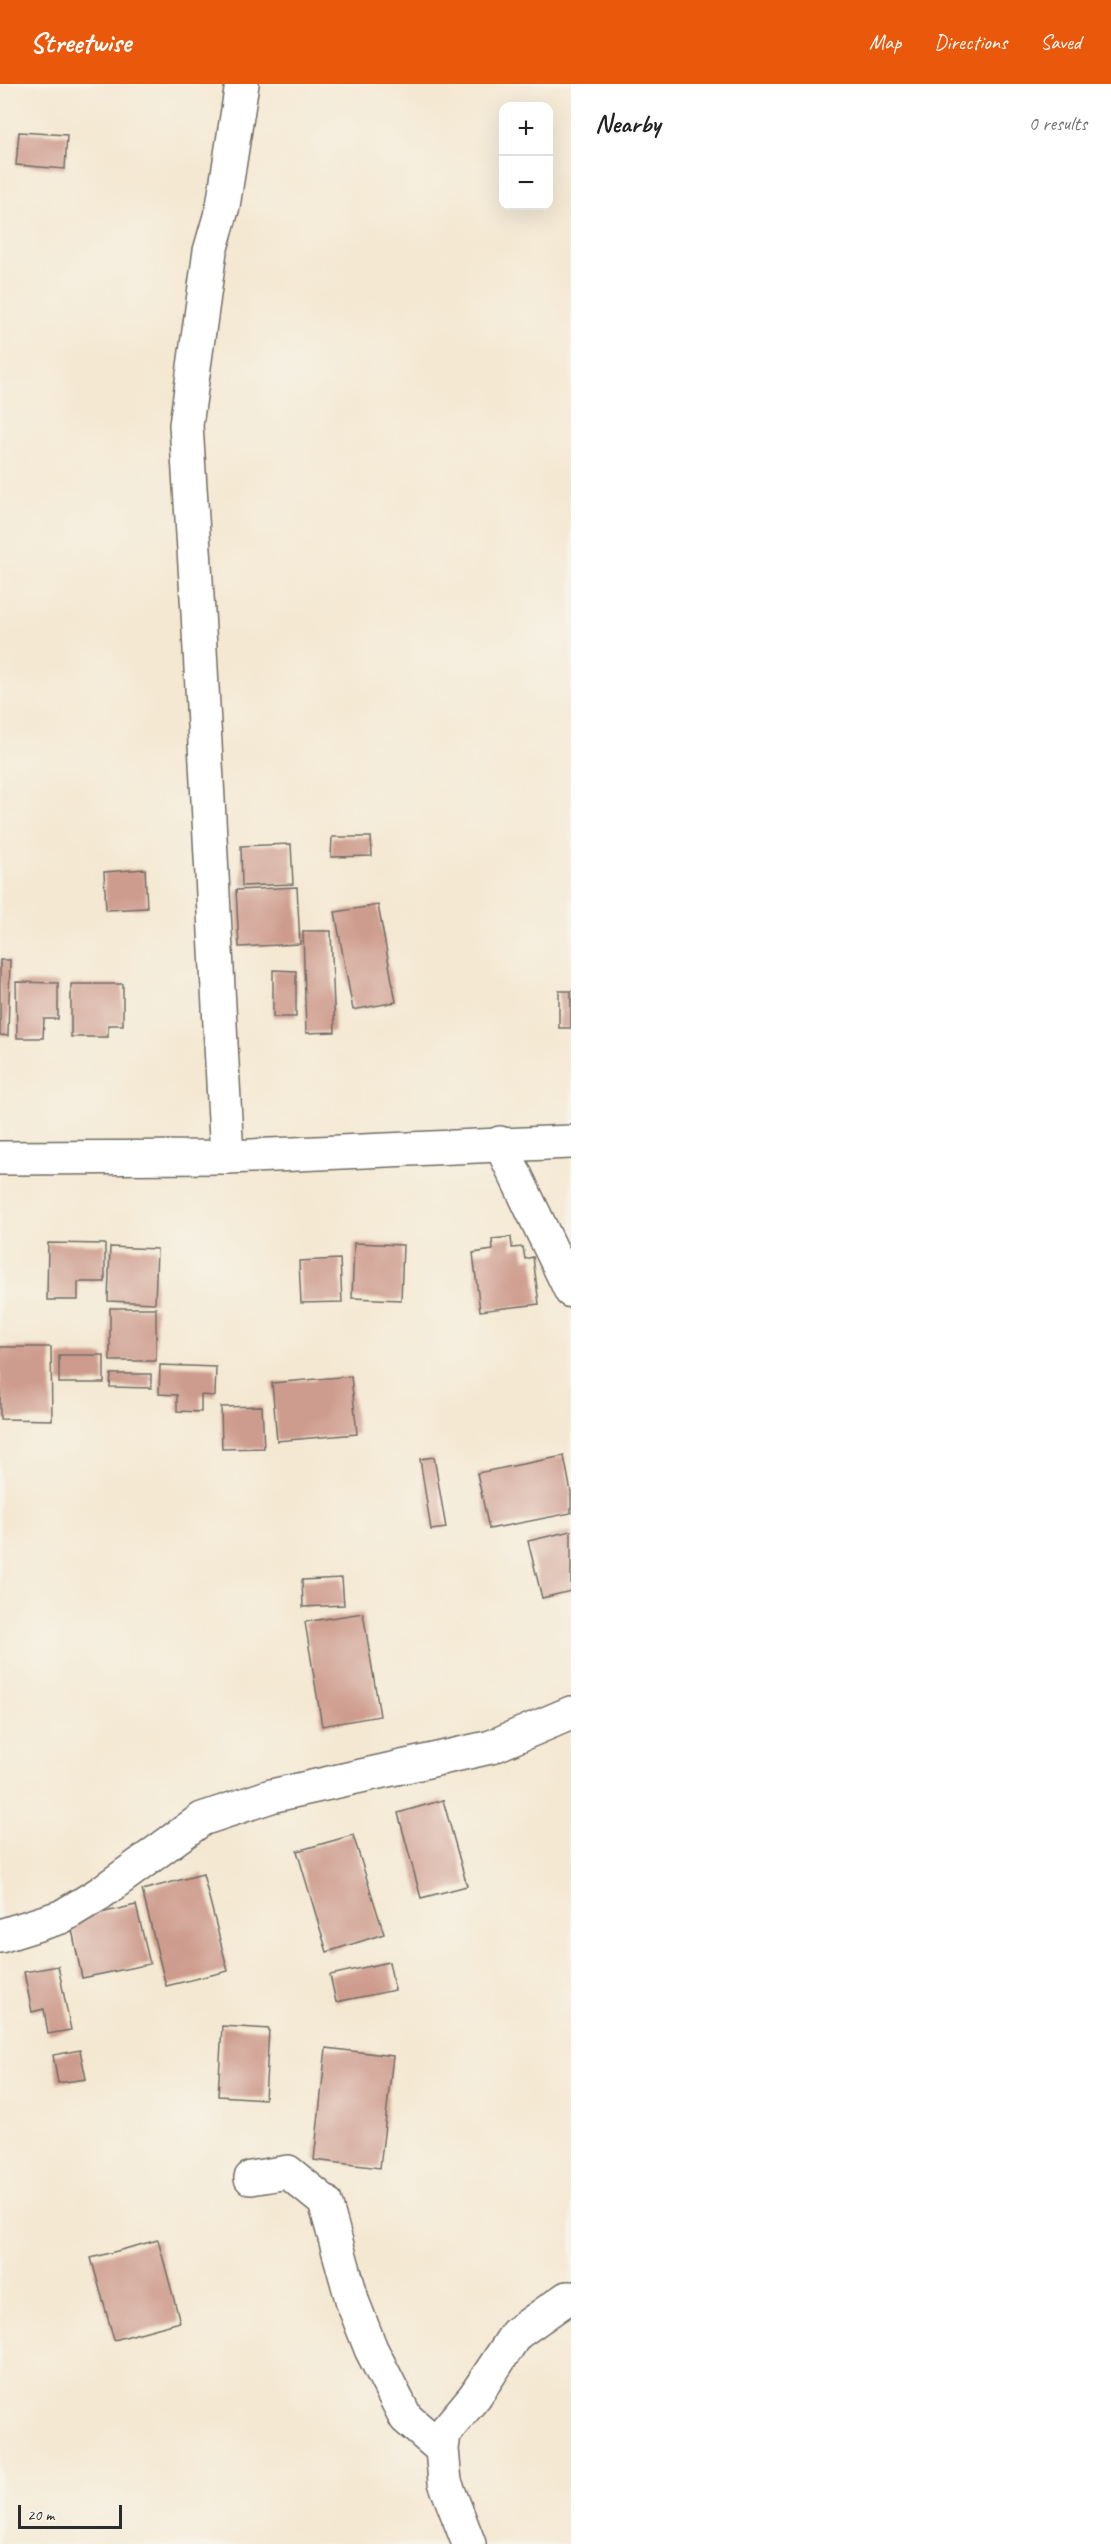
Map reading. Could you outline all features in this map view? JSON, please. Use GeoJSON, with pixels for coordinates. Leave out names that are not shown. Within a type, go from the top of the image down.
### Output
{"type":"FeatureCollection","features":[{"type":"Feature","properties":{"kind":"main road"},"geometry":{"type":"LineString","coordinates":[[227,1157],[186,425],[210,251],[223,206],[242,84]]}},
{"type":"Feature","properties":{"kind":"main road"},"geometry":{"type":"LineString","coordinates":[[0,1158],[227,1157],[500,1143],[571,1142]]}},
{"type":"Feature","properties":{"kind":"main road"},"geometry":{"type":"LineString","coordinates":[[500,1143],[571,1291]]}},
{"type":"Feature","properties":{"kind":"main road"},"geometry":{"type":"LineString","coordinates":[[0,1936],[61,1917],[99,1894],[202,1819],[271,1796],[491,1747],[571,1713]]}},
{"type":"Feature","properties":{"kind":"main road"},"geometry":{"type":"LineString","coordinates":[[251,2178],[288,2172],[325,2202],[353,2303],[371,2349],[406,2418],[442,2449]]}},
{"type":"Feature","properties":{"kind":"main road"},"geometry":{"type":"LineString","coordinates":[[469,2544],[445,2482],[442,2449],[444,2433],[476,2396],[516,2334],[571,2298]]}},
{"type":"Feature","properties":{"kind":"building"},"geometry":{"type":"Polygon","coordinates":[[[19,132],[67,135],[65,169],[16,165],[19,132]]]}},
{"type":"Feature","properties":{"kind":"building"},"geometry":{"type":"Polygon","coordinates":[[[332,837],[371,837],[372,856],[331,857],[332,837]]]}},
{"type":"Feature","properties":{"kind":"building"},"geometry":{"type":"Polygon","coordinates":[[[291,844],[293,884],[242,886],[241,846],[291,844]]]}},
{"type":"Feature","properties":{"kind":"building"},"geometry":{"type":"Polygon","coordinates":[[[145,869],[147,908],[106,910],[104,872],[145,869]]]}},
{"type":"Feature","properties":{"kind":"building"},"geometry":{"type":"Polygon","coordinates":[[[297,887],[300,944],[239,947],[236,890],[297,887]]]}},
{"type":"Feature","properties":{"kind":"building"},"geometry":{"type":"Polygon","coordinates":[[[378,905],[396,1002],[353,1010],[335,912],[378,905]]]}},
{"type":"Feature","properties":{"kind":"building"},"geometry":{"type":"Polygon","coordinates":[[[303,931],[331,931],[335,1032],[306,1033],[303,931]]]}},
{"type":"Feature","properties":{"kind":"building"},"geometry":{"type":"Polygon","coordinates":[[[0,960],[10,960],[8,1036],[0,1035],[0,960]]]}},
{"type":"Feature","properties":{"kind":"building"},"geometry":{"type":"Polygon","coordinates":[[[273,970],[296,971],[296,1017],[273,1017],[273,970]]]}},
{"type":"Feature","properties":{"kind":"building"},"geometry":{"type":"Polygon","coordinates":[[[16,982],[58,983],[58,1019],[44,1019],[43,1038],[17,1038],[16,982]]]}},
{"type":"Feature","properties":{"kind":"building"},"geometry":{"type":"Polygon","coordinates":[[[71,984],[123,984],[123,1025],[108,1025],[108,1037],[71,1037],[71,984]]]}},
{"type":"Feature","properties":{"kind":"building"},"geometry":{"type":"Polygon","coordinates":[[[559,991],[571,991],[571,1028],[559,1028],[559,991]]]}},
{"type":"Feature","properties":{"kind":"building"},"geometry":{"type":"Polygon","coordinates":[[[511,1237],[512,1248],[523,1247],[525,1259],[533,1257],[539,1304],[480,1311],[473,1253],[493,1250],[492,1239],[511,1237]]]}},
{"type":"Feature","properties":{"kind":"building"},"geometry":{"type":"Polygon","coordinates":[[[48,1243],[105,1244],[105,1282],[78,1282],[78,1300],[47,1300],[48,1243]]]}},
{"type":"Feature","properties":{"kind":"building"},"geometry":{"type":"Polygon","coordinates":[[[354,1243],[403,1245],[401,1300],[352,1298],[354,1243]]]}},
{"type":"Feature","properties":{"kind":"building"},"geometry":{"type":"Polygon","coordinates":[[[110,1247],[157,1249],[155,1303],[108,1301],[110,1247]]]}},
{"type":"Feature","properties":{"kind":"building"},"geometry":{"type":"Polygon","coordinates":[[[340,1259],[342,1302],[301,1303],[299,1261],[340,1259]]]}},
{"type":"Feature","properties":{"kind":"building"},"geometry":{"type":"Polygon","coordinates":[[[110,1308],[156,1308],[156,1361],[110,1361],[110,1308]]]}},
{"type":"Feature","properties":{"kind":"building"},"geometry":{"type":"Polygon","coordinates":[[[0,1347],[51,1347],[52,1420],[0,1419],[0,1347]]]}},
{"type":"Feature","properties":{"kind":"building"},"geometry":{"type":"Polygon","coordinates":[[[59,1355],[104,1355],[104,1383],[59,1383],[59,1355]]]}},
{"type":"Feature","properties":{"kind":"building"},"geometry":{"type":"Polygon","coordinates":[[[160,1365],[216,1367],[215,1396],[201,1395],[201,1412],[177,1411],[177,1395],[159,1394],[160,1365]]]}},
{"type":"Feature","properties":{"kind":"building"},"geometry":{"type":"Polygon","coordinates":[[[111,1374],[151,1374],[151,1388],[110,1387],[111,1374]]]}},
{"type":"Feature","properties":{"kind":"building"},"geometry":{"type":"Polygon","coordinates":[[[351,1376],[357,1434],[277,1441],[272,1383],[351,1376]]]}},
{"type":"Feature","properties":{"kind":"building"},"geometry":{"type":"Polygon","coordinates":[[[262,1406],[264,1448],[222,1449],[221,1407],[262,1406]]]}},
{"type":"Feature","properties":{"kind":"building"},"geometry":{"type":"Polygon","coordinates":[[[564,1456],[571,1492],[571,1513],[489,1529],[477,1473],[564,1456]]]}},
{"type":"Feature","properties":{"kind":"building"},"geometry":{"type":"Polygon","coordinates":[[[434,1457],[446,1528],[431,1530],[420,1459],[434,1457]]]}},
{"type":"Feature","properties":{"kind":"building"},"geometry":{"type":"Polygon","coordinates":[[[571,1531],[571,1591],[542,1598],[528,1541],[571,1531]]]}},
{"type":"Feature","properties":{"kind":"building"},"geometry":{"type":"Polygon","coordinates":[[[342,1578],[344,1605],[303,1607],[302,1580],[342,1578]]]}},
{"type":"Feature","properties":{"kind":"building"},"geometry":{"type":"Polygon","coordinates":[[[363,1613],[380,1716],[322,1726],[305,1622],[363,1613]]]}},
{"type":"Feature","properties":{"kind":"building"},"geometry":{"type":"Polygon","coordinates":[[[443,1800],[467,1886],[421,1898],[398,1813],[443,1800]]]}},
{"type":"Feature","properties":{"kind":"building"},"geometry":{"type":"Polygon","coordinates":[[[353,1835],[384,1934],[327,1952],[297,1851],[353,1835]]]}},
{"type":"Feature","properties":{"kind":"building"},"geometry":{"type":"Polygon","coordinates":[[[203,1874],[228,1971],[166,1986],[142,1890],[203,1874]]]}},
{"type":"Feature","properties":{"kind":"building"},"geometry":{"type":"Polygon","coordinates":[[[136,1905],[150,1964],[82,1978],[70,1920],[136,1905]]]}},
{"type":"Feature","properties":{"kind":"building"},"geometry":{"type":"Polygon","coordinates":[[[389,1962],[395,1990],[336,2002],[330,1975],[389,1962]]]}},
{"type":"Feature","properties":{"kind":"building"},"geometry":{"type":"Polygon","coordinates":[[[58,1966],[71,2030],[48,2034],[44,2009],[32,2012],[24,1972],[58,1966]]]}},
{"type":"Feature","properties":{"kind":"building"},"geometry":{"type":"Polygon","coordinates":[[[222,2026],[269,2029],[265,2099],[218,2096],[222,2026]]]}},
{"type":"Feature","properties":{"kind":"building"},"geometry":{"type":"Polygon","coordinates":[[[326,2048],[393,2056],[380,2168],[314,2160],[326,2048]]]}},
{"type":"Feature","properties":{"kind":"building"},"geometry":{"type":"Polygon","coordinates":[[[80,2050],[86,2079],[58,2083],[53,2055],[80,2050]]]}},
{"type":"Feature","properties":{"kind":"building"},"geometry":{"type":"Polygon","coordinates":[[[158,2240],[180,2322],[114,2340],[91,2258],[158,2240]]]}}]}
